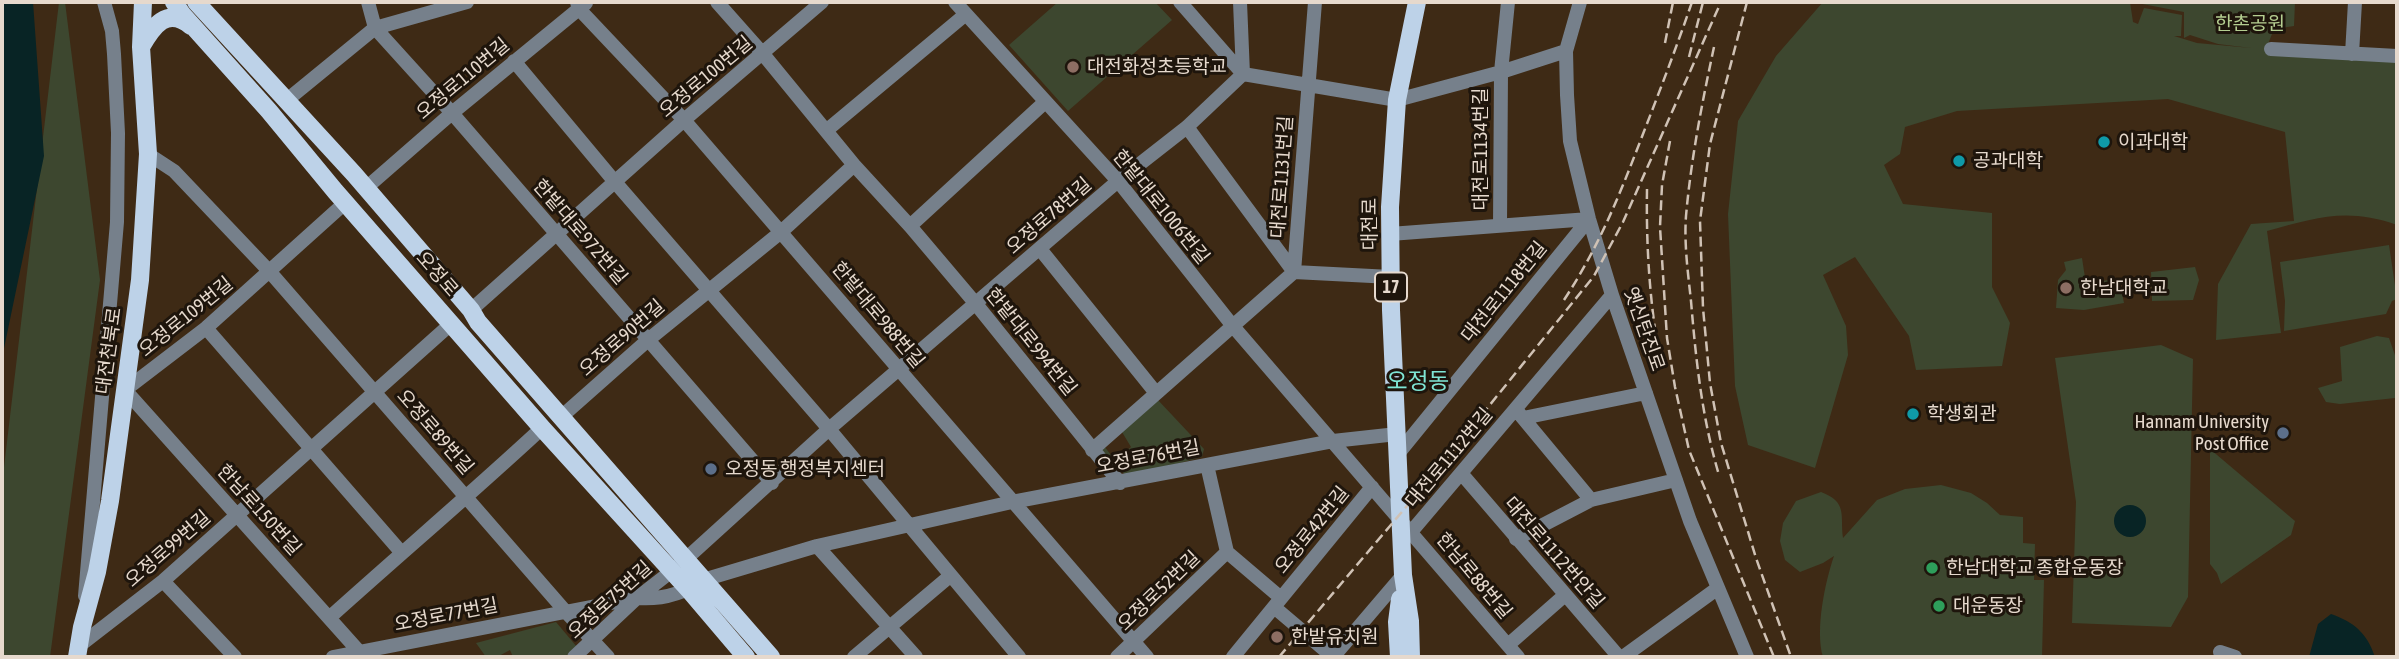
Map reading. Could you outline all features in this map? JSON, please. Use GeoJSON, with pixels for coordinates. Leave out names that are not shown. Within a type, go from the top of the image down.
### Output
{"type":"FeatureCollection","features":[{"type":"Feature","properties":{"kind":"main road","name":"대전천북로"},"geometry":{"type":"LineString","coordinates":[[78,652],[97,572],[118,454],[140,279],[148,154],[142,47],[143,2]]}},
{"type":"Feature","properties":{"kind":"main road","name":"오정로"},"geometry":{"type":"LineString","coordinates":[[197,2],[366,188],[471,310],[478,322],[561,417],[678,565]]}},
{"type":"Feature","properties":{"kind":"main road","name":"대전로"},"geometry":{"type":"LineString","coordinates":[[1399,657],[1397,622],[1406,526],[1397,435],[1390,234],[1391,181],[1397,100],[1417,2]]}},
{"type":"Feature","properties":{"kind":"main road","name":"오정로"},"geometry":{"type":"LineString","coordinates":[[175,6],[542,428],[696,585],[771,657]]}},
{"type":"Feature","properties":{"kind":"main road"},"geometry":{"type":"LineString","coordinates":[[142,47],[154,26],[172,17],[183,20],[202,36]]}},
{"type":"Feature","properties":{"kind":"main road","name":"대전로"},"geometry":{"type":"LineString","coordinates":[[1403,575],[1410,621],[1411,657]]}},
{"type":"Feature","properties":{"kind":"main road","name":"오정로"},"geometry":{"type":"LineString","coordinates":[[696,585],[746,657]]}},
{"type":"Feature","properties":{"kind":"street"},"geometry":{"type":"LineString","coordinates":[[82,627],[117,222],[116,80],[112,31],[104,2]]}},
{"type":"Feature","properties":{"kind":"street","name":"한밭대로972번길"},"geometry":{"type":"LineString","coordinates":[[368,2],[375,28],[452,113],[772,483]]}},
{"type":"Feature","properties":{"kind":"street"},"geometry":{"type":"LineString","coordinates":[[287,100],[375,28],[467,2]]}},
{"type":"Feature","properties":{"kind":"street","name":"한밭대로994번길"},"geometry":{"type":"LineString","coordinates":[[717,2],[854,165],[911,226],[1120,483]]}},
{"type":"Feature","properties":{"kind":"street","name":"오정로100번길"},"geometry":{"type":"LineString","coordinates":[[471,310],[684,120],[822,2]]}},
{"type":"Feature","properties":{"kind":"street","name":"한밭대로1006번길"},"geometry":{"type":"LineString","coordinates":[[954,2],[1118,181],[1232,325],[1372,487]]}},
{"type":"Feature","properties":{"kind":"street"},"geometry":{"type":"LineString","coordinates":[[1180,2],[1243,74],[1397,100],[1566,51]]}},
{"type":"Feature","properties":{"kind":"street"},"geometry":{"type":"LineString","coordinates":[[1240,2],[1243,74]]}},
{"type":"Feature","properties":{"kind":"street"},"geometry":{"type":"LineString","coordinates":[[1308,86],[1315,2]]}},
{"type":"Feature","properties":{"kind":"street","name":"대전로1134번길"},"geometry":{"type":"LineString","coordinates":[[1500,225],[1501,72],[1508,2]]}},
{"type":"Feature","properties":{"kind":"street","name":"옛신탄진로"},"geometry":{"type":"LineString","coordinates":[[1580,2],[1566,51],[1570,141],[1588,219],[1676,480],[1747,657]]}},
{"type":"Feature","properties":{"kind":"street"},"geometry":{"type":"LineString","coordinates":[[2352,54],[2355,2]]}},
{"type":"Feature","properties":{"kind":"street","name":"오정로110번길"},"geometry":{"type":"LineString","coordinates":[[366,188],[581,4]]}},
{"type":"Feature","properties":{"kind":"street","name":"한밭대로988번길"},"geometry":{"type":"LineString","coordinates":[[581,4],[1147,657]]}},
{"type":"Feature","properties":{"kind":"street"},"geometry":{"type":"LineString","coordinates":[[827,130],[967,14]]}},
{"type":"Feature","properties":{"kind":"street"},"geometry":{"type":"LineString","coordinates":[[2272,48],[2397,56]]}},
{"type":"Feature","properties":{"kind":"street"},"geometry":{"type":"LineString","coordinates":[[514,61],[829,429],[1019,657]]}},
{"type":"Feature","properties":{"kind":"street","name":"오정로78번길"},"geometry":{"type":"LineString","coordinates":[[678,565],[898,369],[1118,181],[1188,127],[1243,74]]}},
{"type":"Feature","properties":{"kind":"street","name":"대전로1131번길"},"geometry":{"type":"LineString","coordinates":[[1294,272],[1308,86]]}},
{"type":"Feature","properties":{"kind":"street"},"geometry":{"type":"LineString","coordinates":[[911,226],[1045,102]]}},
{"type":"Feature","properties":{"kind":"street","name":"대전로1131번길"},"geometry":{"type":"LineString","coordinates":[[1188,127],[1294,272]]}},
{"type":"Feature","properties":{"kind":"street"},"geometry":{"type":"LineString","coordinates":[[148,154],[174,172],[270,272],[375,392]]}},
{"type":"Feature","properties":{"kind":"street","name":"오정로90번길"},"geometry":{"type":"LineString","coordinates":[[561,417],[648,340],[781,232],[854,165]]}},
{"type":"Feature","properties":{"kind":"street","name":"오정로109번길"},"geometry":{"type":"LineString","coordinates":[[124,390],[206,328],[346,202]]}},
{"type":"Feature","properties":{"kind":"street","name":"대전로1134번길"},"geometry":{"type":"LineString","coordinates":[[1390,234],[1588,219]]}},
{"type":"Feature","properties":{"kind":"street","name":"대전로1118번길"},"geometry":{"type":"LineString","coordinates":[[1398,455],[1588,219]]}},
{"type":"Feature","properties":{"kind":"street"},"geometry":{"type":"LineString","coordinates":[[1040,249],[1156,393]]}},
{"type":"Feature","properties":{"kind":"street"},"geometry":{"type":"LineString","coordinates":[[1092,450],[1294,272],[1391,276]]}},
{"type":"Feature","properties":{"kind":"street","name":"대전로1112번길"},"geometry":{"type":"LineString","coordinates":[[1406,526],[1520,413],[1612,295]]}},
{"type":"Feature","properties":{"kind":"street","name":"오정로99번길"},"geometry":{"type":"LineString","coordinates":[[78,652],[163,581],[452,323]]}},
{"type":"Feature","properties":{"kind":"street"},"geometry":{"type":"LineString","coordinates":[[206,328],[401,552]]}},
{"type":"Feature","properties":{"kind":"street","name":"한남로150번길"},"geometry":{"type":"LineString","coordinates":[[124,390],[361,654]]}},
{"type":"Feature","properties":{"kind":"street","name":"오정로89번길"},"geometry":{"type":"LineString","coordinates":[[375,392],[467,498]]}},
{"type":"Feature","properties":{"kind":"street","name":"대전로1112번길"},"geometry":{"type":"LineString","coordinates":[[1520,413],[1646,393]]}},
{"type":"Feature","properties":{"kind":"street","name":"대전로1112번길"},"geometry":{"type":"LineString","coordinates":[[1520,413],[1591,500]]}},
{"type":"Feature","properties":{"kind":"street","name":"오정로89번길"},"geometry":{"type":"LineString","coordinates":[[329,618],[401,552],[467,498],[542,428]]}},
{"type":"Feature","properties":{"kind":"street","name":"오정로76번길"},"geometry":{"type":"LineString","coordinates":[[637,598],[654,599],[817,546],[1012,502],[1334,441],[1397,435]]}},
{"type":"Feature","properties":{"kind":"street"},"geometry":{"type":"LineString","coordinates":[[1207,465],[1227,552]]}},
{"type":"Feature","properties":{"kind":"street","name":"대전로1112번안길"},"geometry":{"type":"LineString","coordinates":[[1461,474],[1621,657],[1718,588]]}},
{"type":"Feature","properties":{"kind":"street"},"geometry":{"type":"LineString","coordinates":[[1516,540],[1591,500],[1676,480]]}},
{"type":"Feature","properties":{"kind":"street","name":"한남로88번길"},"geometry":{"type":"LineString","coordinates":[[1372,487],[1518,657]]}},
{"type":"Feature","properties":{"kind":"street","name":"오정로42번길"},"geometry":{"type":"LineString","coordinates":[[1233,657],[1372,487]]}},
{"type":"Feature","properties":{"kind":"street"},"geometry":{"type":"LineString","coordinates":[[93,489],[97,572]]}},
{"type":"Feature","properties":{"kind":"street"},"geometry":{"type":"LineString","coordinates":[[467,498],[608,657]]}},
{"type":"Feature","properties":{"kind":"street"},"geometry":{"type":"LineString","coordinates":[[817,546],[916,657]]}},
{"type":"Feature","properties":{"kind":"street","name":"오정로42번길"},"geometry":{"type":"LineString","coordinates":[[1227,552],[1277,602]]}},
{"type":"Feature","properties":{"kind":"street","name":"오정로52번길"},"geometry":{"type":"LineString","coordinates":[[1116,657],[1227,552]]}},
{"type":"Feature","properties":{"kind":"street","name":"오정로75번길"},"geometry":{"type":"LineString","coordinates":[[574,657],[637,598],[678,565]]}},
{"type":"Feature","properties":{"kind":"street"},"geometry":{"type":"LineString","coordinates":[[1277,602],[1333,657],[1403,575]]}},
{"type":"Feature","properties":{"kind":"street"},"geometry":{"type":"LineString","coordinates":[[854,657],[950,576]]}},
{"type":"Feature","properties":{"kind":"street"},"geometry":{"type":"LineString","coordinates":[[163,581],[235,657]]}},
{"type":"Feature","properties":{"kind":"street"},"geometry":{"type":"LineString","coordinates":[[1508,645],[1565,595]]}},
{"type":"Feature","properties":{"kind":"street","name":"오정로77번길"},"geometry":{"type":"LineString","coordinates":[[333,657],[361,654],[637,598]]}},
{"type":"Feature","properties":{"kind":"street"},"geometry":{"type":"LineString","coordinates":[[2220,652],[2235,657]]}},
{"type":"Feature","properties":{"kind":"green space"},"geometry":{"type":"Polygon","coordinates":[[[59,2],[65,2],[100,280],[50,657],[2,657],[2,484],[59,2]]]}},
{"type":"Feature","properties":{"kind":"green space","name":"대전화정초등학교"},"geometry":{"type":"Polygon","coordinates":[[[1058,2],[1155,2],[1172,20],[1068,111],[1009,45],[1058,2]]]}},
{"type":"Feature","properties":{"kind":"green space","name":"한촌공원"},"geometry":{"type":"Polygon","coordinates":[[[1823,2],[2130,2],[2133,22],[2138,24],[2144,8],[2182,15],[2181,36],[2174,36],[2197,43],[2251,48],[2218,44],[2190,35],[2184,38],[2184,12],[2132,2],[2295,2],[2294,26],[2274,29],[2266,49],[2397,60],[2397,225],[2362,217],[2331,216],[2267,231],[2281,333],[2216,340],[2218,284],[2251,224],[2294,221],[2285,132],[2168,99],[1957,111],[1905,127],[1900,154],[1884,165],[1903,204],[1992,213],[1992,287],[2010,323],[2002,366],[1916,370],[1909,336],[1855,257],[1823,275],[1846,326],[1848,355],[1815,468],[1748,445],[1735,386],[1728,214],[1738,121],[1776,56],[1823,2]]]}},
{"type":"Feature","properties":{"kind":"green space"},"geometry":{"type":"Polygon","coordinates":[[[2389,245],[2397,299],[2392,301],[2386,314],[2284,331],[2285,301],[2280,262],[2389,245]]]}},
{"type":"Feature","properties":{"kind":"green space"},"geometry":{"type":"Polygon","coordinates":[[[2082,258],[2086,284],[2119,278],[2124,303],[2084,310],[2056,308],[2058,280],[2066,270],[2064,262],[2082,258]]]}},
{"type":"Feature","properties":{"kind":"green space"},"geometry":{"type":"Polygon","coordinates":[[[2195,267],[2199,280],[2193,300],[2152,301],[2151,272],[2195,267]]]}},
{"type":"Feature","properties":{"kind":"green space"},"geometry":{"type":"Polygon","coordinates":[[[2377,336],[2389,338],[2397,361],[2395,398],[2340,404],[2326,402],[2318,388],[2342,381],[2340,347],[2377,336]]]}},
{"type":"Feature","properties":{"kind":"green space"},"geometry":{"type":"Polygon","coordinates":[[[2161,345],[2193,359],[2188,597],[2171,627],[2072,623],[2076,502],[2055,358],[2161,345]]]}},
{"type":"Feature","properties":{"kind":"green space"},"geometry":{"type":"Polygon","coordinates":[[[1157,399],[1204,449],[1202,457],[1128,477],[1101,452],[1104,446],[1115,460],[1131,447],[1122,432],[1157,399]]]}},
{"type":"Feature","properties":{"kind":"green space"},"geometry":{"type":"Polygon","coordinates":[[[2210,449],[2295,521],[2291,535],[2221,584],[2210,564],[2210,449]]]}},
{"type":"Feature","properties":{"kind":"green space","name":"한남대학교 종합운동장"},"geometry":{"type":"Polygon","coordinates":[[[1941,485],[1971,493],[2000,515],[2023,517],[2023,543],[2035,544],[2034,580],[2044,580],[2042,657],[1823,657],[1820,633],[1824,592],[1834,556],[1800,572],[1785,560],[1780,541],[1783,523],[1796,501],[1821,492],[1830,496],[1841,510],[1843,538],[1877,500],[1905,489],[1941,485]]]}},
{"type":"Feature","properties":{"kind":"green space"},"geometry":{"type":"Polygon","coordinates":[[[556,622],[577,647],[564,657],[513,657],[510,650],[497,657],[486,657],[476,643],[556,622]]]}},
{"type":"Feature","properties":{"kind":"water"},"geometry":{"type":"Polygon","coordinates":[[[2,2],[33,2],[44,156],[2,358],[2,2]]]}},
{"type":"Feature","properties":{"kind":"water"},"geometry":{"type":"Polygon","coordinates":[[[2130,505],[2141,510],[2146,521],[2141,532],[2130,537],[2119,532],[2114,521],[2119,510],[2130,505]]]}},
{"type":"Feature","properties":{"kind":"water"},"geometry":{"type":"Polygon","coordinates":[[[2331,614],[2359,630],[2368,641],[2375,657],[2309,657],[2318,624],[2331,614]]]}},
{"type":"Feature","properties":{"kind":"railway"},"geometry":{"type":"LineString","coordinates":[[1665,43],[1673,2]]}},
{"type":"Feature","properties":{"kind":"railway"},"geometry":{"type":"LineString","coordinates":[[1564,300],[1599,239],[1617,198],[1692,2]]}},
{"type":"Feature","properties":{"kind":"railway"},"geometry":{"type":"LineString","coordinates":[[1689,57],[1703,2]]}},
{"type":"Feature","properties":{"kind":"railway"},"geometry":{"type":"LineString","coordinates":[[1279,657],[1434,474],[1594,276],[1623,222],[1721,2]]}},
{"type":"Feature","properties":{"kind":"railway"},"geometry":{"type":"LineString","coordinates":[[1747,2],[1710,144],[1700,221],[1703,308],[1710,383],[1721,443],[1756,558],[1791,657]]}},
{"type":"Feature","properties":{"kind":"railway"},"geometry":{"type":"LineString","coordinates":[[1714,47],[1694,152],[1686,237],[1700,389],[1719,475]]}},
{"type":"Feature","properties":{"kind":"railway"},"geometry":{"type":"LineString","coordinates":[[1670,141],[1662,185],[1660,227],[1667,338],[1675,387],[1689,450],[1774,657]]}},
{"type":"Feature","properties":{"kind":"railway"},"geometry":{"type":"LineString","coordinates":[[1647,189],[1650,278],[1661,366]]}},
{"type":"Feature","properties":{"kind":"place","name":"대전화정초등학교"},"geometry":{"type":"Point","coordinates":[1073,67]}},
{"type":"Feature","properties":{"kind":"place","name":"이과대학"},"geometry":{"type":"Point","coordinates":[2104,142]}},
{"type":"Feature","properties":{"kind":"place","name":"공과대학"},"geometry":{"type":"Point","coordinates":[1959,161]}},
{"type":"Feature","properties":{"kind":"place","name":"한남대학교"},"geometry":{"type":"Point","coordinates":[2066,288]}},
{"type":"Feature","properties":{"kind":"place","name":"학생회관"},"geometry":{"type":"Point","coordinates":[1913,414]}},
{"type":"Feature","properties":{"kind":"place","name":"Hannam University Post Office"},"geometry":{"type":"Point","coordinates":[2283,433]}},
{"type":"Feature","properties":{"kind":"place","name":"오정동 행정복지센터"},"geometry":{"type":"Point","coordinates":[711,469]}},
{"type":"Feature","properties":{"kind":"place","name":"한남대학교 종합운동장"},"geometry":{"type":"Point","coordinates":[1932,568]}},
{"type":"Feature","properties":{"kind":"place","name":"대운동장"},"geometry":{"type":"Point","coordinates":[1939,606]}},
{"type":"Feature","properties":{"kind":"place","name":"한밭유치원"},"geometry":{"type":"Point","coordinates":[1277,637]}},
{"type":"Feature","properties":{"kind":"district","name":"오정동"},"geometry":{"type":"Point","coordinates":[1418,382]}}]}
